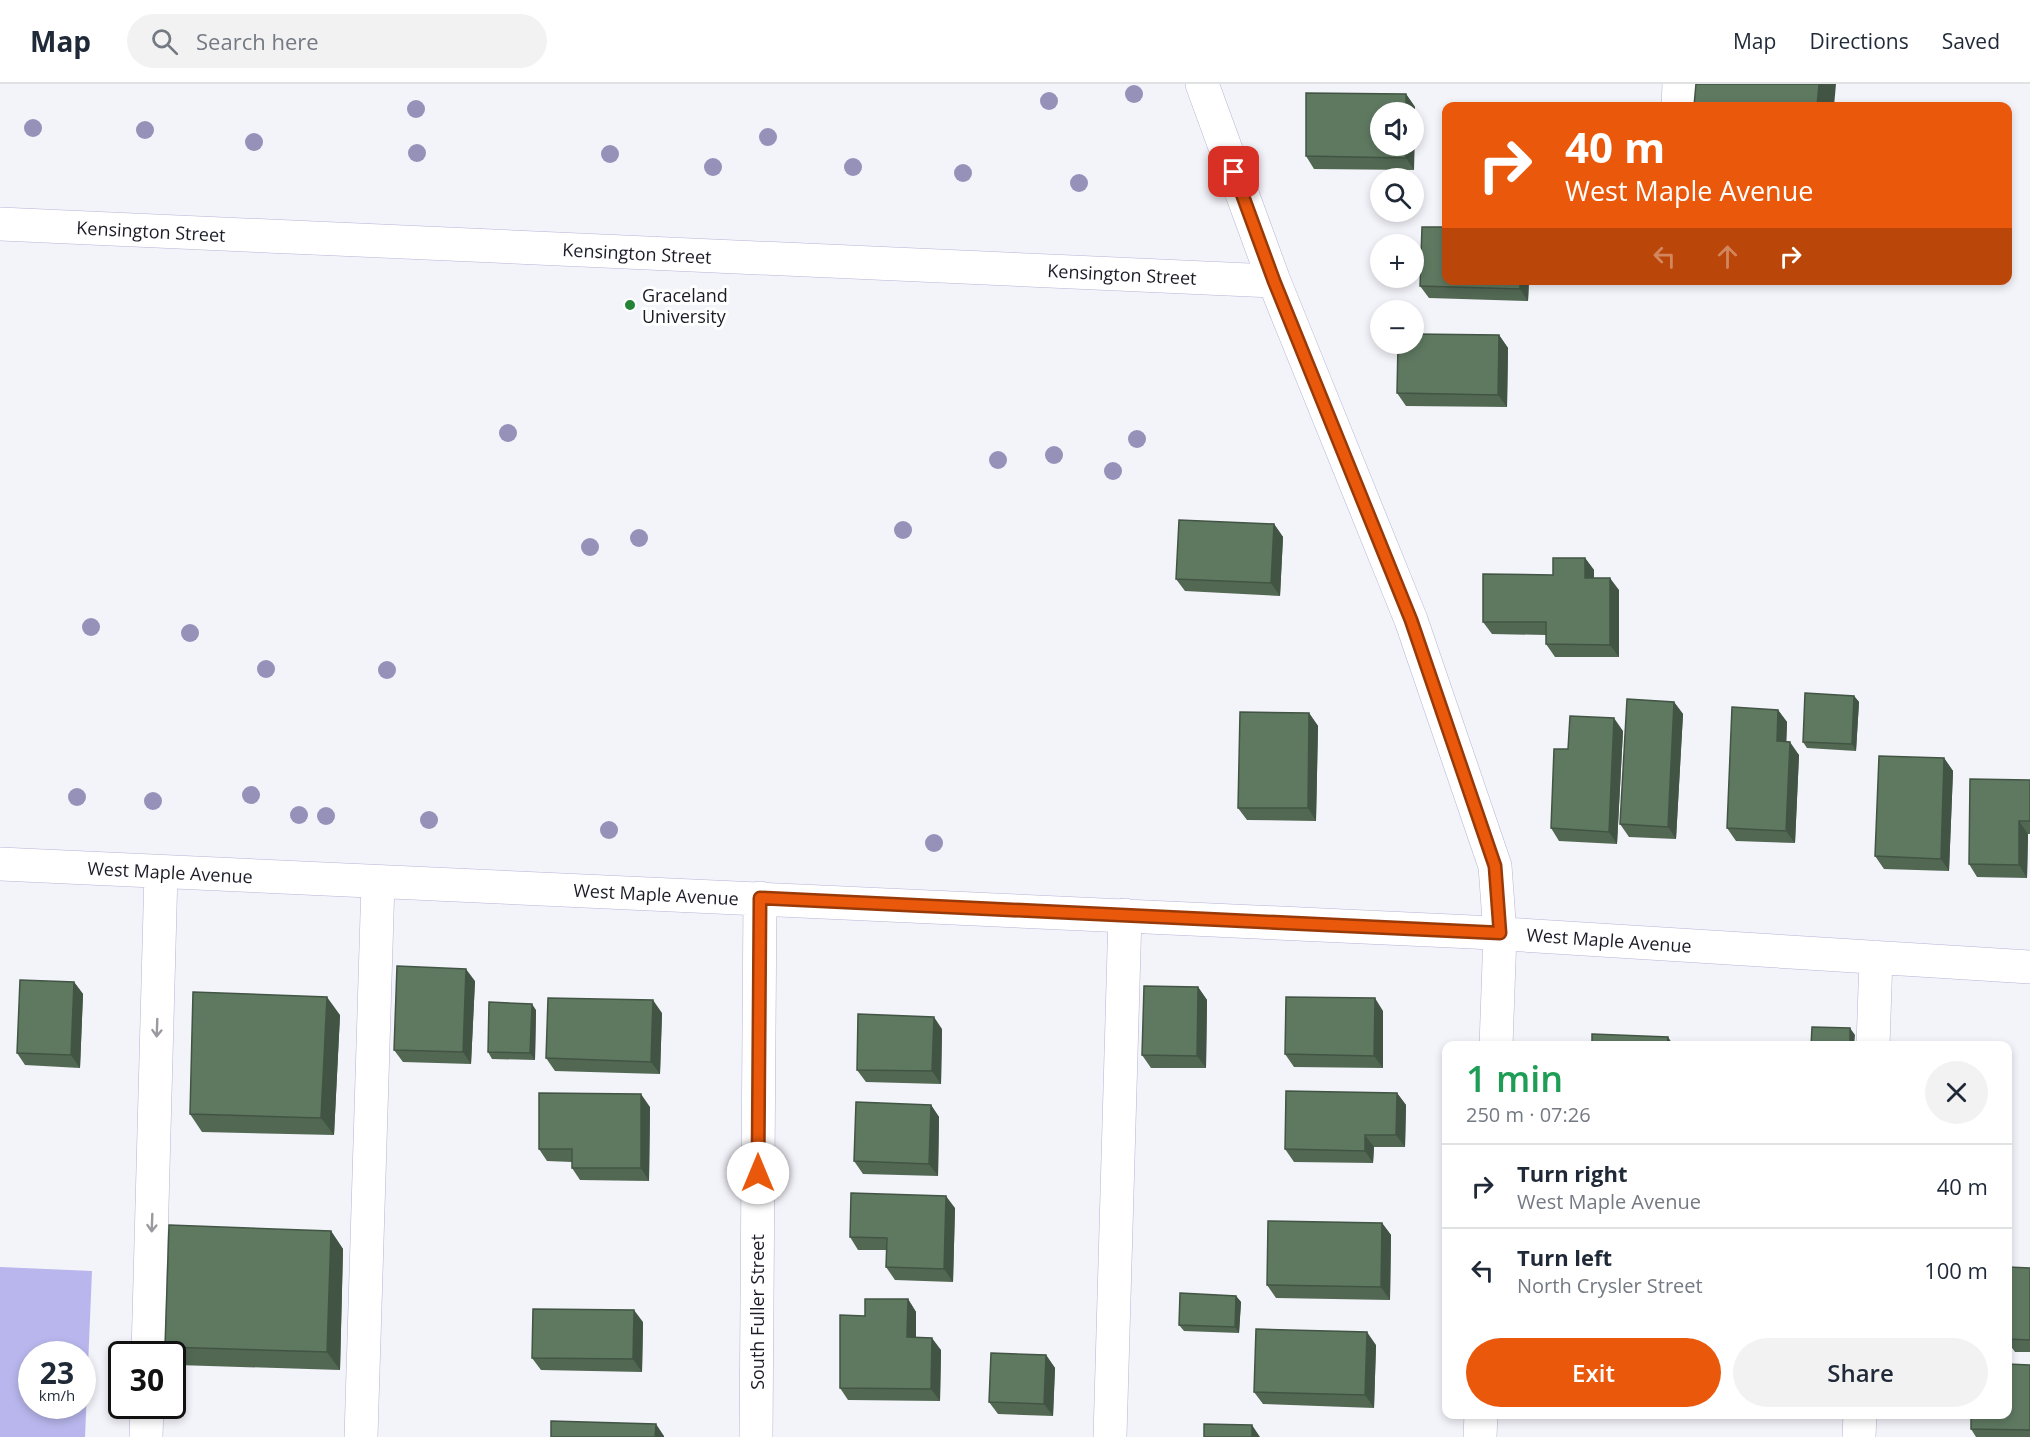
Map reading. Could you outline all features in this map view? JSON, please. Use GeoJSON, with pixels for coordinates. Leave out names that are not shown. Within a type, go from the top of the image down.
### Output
{"type":"FeatureCollection","features":[{"type":"Feature","properties":{"kind":"street"},"geometry":{"type":"LineString","coordinates":[[1202,84],[1274,281],[1411,620],[1495,866],[1500,933],[1496,1041]]}},
{"type":"Feature","properties":{"kind":"street"},"geometry":{"type":"LineString","coordinates":[[1678,102],[1680,84]]}},
{"type":"Feature","properties":{"kind":"street","name":"Kensington Street"},"geometry":{"type":"LineString","coordinates":[[0,224],[1274,281]]}},
{"type":"Feature","properties":{"kind":"street","name":"West Maple Avenue"},"geometry":{"type":"LineString","coordinates":[[0,864],[1500,933],[2030,967]]}},
{"type":"Feature","properties":{"kind":"street"},"geometry":{"type":"LineString","coordinates":[[148,1341],[161,872]]}},
{"type":"Feature","properties":{"kind":"street"},"geometry":{"type":"LineString","coordinates":[[361,1437],[378,882]]}},
{"type":"Feature","properties":{"kind":"street","name":"South Fuller Street"},"geometry":{"type":"LineString","coordinates":[[756,1437],[760,898]]}},
{"type":"Feature","properties":{"kind":"street"},"geometry":{"type":"LineString","coordinates":[[1110,1437],[1125,915]]}},
{"type":"Feature","properties":{"kind":"street"},"geometry":{"type":"LineString","coordinates":[[1873,1041],[1876,957]]}},
{"type":"Feature","properties":{"kind":"street"},"geometry":{"type":"LineString","coordinates":[[146,1437],[147,1419]]}},
{"type":"Feature","properties":{"kind":"street"},"geometry":{"type":"LineString","coordinates":[[1480,1437],[1481,1419]]}},
{"type":"Feature","properties":{"kind":"street"},"geometry":{"type":"LineString","coordinates":[[1859,1437],[1860,1419]]}},
{"type":"Feature","properties":{"kind":"shaded area"},"geometry":{"type":"Polygon","coordinates":[[[0,1267],[92,1271],[89,1341],[18,1341],[18,1419],[86,1419],[85,1437],[0,1437],[0,1267]]]}},
{"type":"Feature","properties":{"kind":"building"},"geometry":{"type":"Polygon","coordinates":[[[1696,84],[1819,84],[1817,102],[1694,102],[1696,84]]]}},
{"type":"Feature","properties":{"kind":"building"},"geometry":{"type":"Polygon","coordinates":[[[1306,93],[1406,94],[1406,102],[1370,102],[1370,156],[1406,156],[1406,158],[1306,156],[1306,93]]]}},
{"type":"Feature","properties":{"kind":"building"},"geometry":{"type":"Polygon","coordinates":[[[1422,227],[1442,227],[1442,285],[1520,285],[1520,289],[1424,286],[1422,227]]]}},
{"type":"Feature","properties":{"kind":"building"},"geometry":{"type":"Polygon","coordinates":[[[1424,334],[1499,335],[1498,395],[1397,393],[1398,354],[1424,354],[1424,334]]]}},
{"type":"Feature","properties":{"kind":"building"},"geometry":{"type":"Polygon","coordinates":[[[1179,520],[1274,524],[1271,583],[1176,579],[1179,520]]]}},
{"type":"Feature","properties":{"kind":"building"},"geometry":{"type":"Polygon","coordinates":[[[1553,558],[1585,558],[1585,578],[1610,578],[1610,645],[1546,644],[1546,622],[1483,622],[1483,574],[1553,575],[1553,558]]]}},
{"type":"Feature","properties":{"kind":"building"},"geometry":{"type":"Polygon","coordinates":[[[1805,693],[1854,696],[1852,744],[1803,742],[1805,693]]]}},
{"type":"Feature","properties":{"kind":"building"},"geometry":{"type":"Polygon","coordinates":[[[1627,699],[1674,702],[1668,827],[1620,824],[1627,699]]]}},
{"type":"Feature","properties":{"kind":"building"},"geometry":{"type":"Polygon","coordinates":[[[1732,707],[1778,710],[1777,741],[1790,742],[1786,831],[1727,828],[1732,707]]]}},
{"type":"Feature","properties":{"kind":"building"},"geometry":{"type":"Polygon","coordinates":[[[1240,712],[1309,713],[1308,808],[1238,808],[1240,712]]]}},
{"type":"Feature","properties":{"kind":"building"},"geometry":{"type":"Polygon","coordinates":[[[1570,716],[1614,718],[1609,832],[1551,828],[1554,749],[1568,749],[1570,716]]]}},
{"type":"Feature","properties":{"kind":"building"},"geometry":{"type":"Polygon","coordinates":[[[1879,756],[1944,758],[1941,859],[1875,856],[1879,756]]]}},
{"type":"Feature","properties":{"kind":"building"},"geometry":{"type":"Polygon","coordinates":[[[1970,779],[2030,780],[2030,821],[2019,821],[2019,865],[1969,864],[1970,779]]]}},
{"type":"Feature","properties":{"kind":"building"},"geometry":{"type":"Polygon","coordinates":[[[397,966],[466,969],[463,1052],[394,1050],[397,966]]]}},
{"type":"Feature","properties":{"kind":"building"},"geometry":{"type":"Polygon","coordinates":[[[20,980],[74,982],[71,1055],[17,1053],[20,980]]]}},
{"type":"Feature","properties":{"kind":"building"},"geometry":{"type":"Polygon","coordinates":[[[1144,986],[1198,987],[1197,1056],[1142,1055],[1144,986]]]}},
{"type":"Feature","properties":{"kind":"building"},"geometry":{"type":"Polygon","coordinates":[[[193,992],[327,997],[321,1118],[190,1114],[193,992]]]}},
{"type":"Feature","properties":{"kind":"building"},"geometry":{"type":"Polygon","coordinates":[[[1286,997],[1375,998],[1374,1056],[1285,1054],[1286,997]]]}},
{"type":"Feature","properties":{"kind":"building"},"geometry":{"type":"Polygon","coordinates":[[[548,998],[653,1000],[651,1062],[546,1058],[548,998]]]}},
{"type":"Feature","properties":{"kind":"building"},"geometry":{"type":"Polygon","coordinates":[[[489,1002],[532,1004],[530,1053],[488,1052],[489,1002]]]}},
{"type":"Feature","properties":{"kind":"building"},"geometry":{"type":"Polygon","coordinates":[[[858,1014],[934,1017],[932,1071],[857,1070],[858,1014]]]}},
{"type":"Feature","properties":{"kind":"building"},"geometry":{"type":"Polygon","coordinates":[[[1812,1027],[1850,1028],[1850,1041],[1811,1041],[1812,1027]]]}},
{"type":"Feature","properties":{"kind":"building"},"geometry":{"type":"Polygon","coordinates":[[[1592,1034],[1668,1037],[1668,1041],[1592,1041],[1592,1034]]]}},
{"type":"Feature","properties":{"kind":"building"},"geometry":{"type":"Polygon","coordinates":[[[1286,1091],[1397,1093],[1396,1135],[1365,1135],[1365,1151],[1285,1149],[1286,1091]]]}},
{"type":"Feature","properties":{"kind":"building"},"geometry":{"type":"Polygon","coordinates":[[[539,1093],[641,1094],[641,1168],[572,1168],[572,1149],[539,1149],[539,1093]]]}},
{"type":"Feature","properties":{"kind":"building"},"geometry":{"type":"Polygon","coordinates":[[[856,1102],[931,1105],[929,1164],[854,1161],[856,1102]]]}},
{"type":"Feature","properties":{"kind":"building"},"geometry":{"type":"Polygon","coordinates":[[[851,1193],[946,1196],[944,1269],[886,1267],[887,1238],[850,1237],[851,1193]]]}},
{"type":"Feature","properties":{"kind":"building"},"geometry":{"type":"Polygon","coordinates":[[[1268,1221],[1382,1223],[1381,1287],[1267,1285],[1268,1221]]]}},
{"type":"Feature","properties":{"kind":"building"},"geometry":{"type":"Polygon","coordinates":[[[169,1225],[331,1231],[327,1352],[186,1348],[186,1341],[165,1341],[169,1225]]]}},
{"type":"Feature","properties":{"kind":"building"},"geometry":{"type":"Polygon","coordinates":[[[2012,1267],[2030,1268],[2030,1340],[2012,1339],[2012,1267]]]}},
{"type":"Feature","properties":{"kind":"building"},"geometry":{"type":"Polygon","coordinates":[[[1180,1293],[1236,1296],[1235,1327],[1179,1325],[1180,1293]]]}},
{"type":"Feature","properties":{"kind":"building"},"geometry":{"type":"Polygon","coordinates":[[[865,1299],[908,1299],[907,1337],[932,1338],[931,1389],[840,1388],[840,1315],[865,1316],[865,1299]]]}},
{"type":"Feature","properties":{"kind":"building"},"geometry":{"type":"Polygon","coordinates":[[[533,1309],[634,1310],[633,1359],[532,1358],[533,1309]]]}},
{"type":"Feature","properties":{"kind":"building"},"geometry":{"type":"Polygon","coordinates":[[[1256,1329],[1367,1332],[1365,1395],[1254,1392],[1256,1329]]]}},
{"type":"Feature","properties":{"kind":"building"},"geometry":{"type":"Polygon","coordinates":[[[991,1353],[1046,1355],[1044,1404],[989,1402],[991,1353]]]}},
{"type":"Feature","properties":{"kind":"building"},"geometry":{"type":"Polygon","coordinates":[[[2012,1364],[2030,1365],[2030,1430],[1971,1429],[1971,1419],[2012,1419],[2012,1364]]]}},
{"type":"Feature","properties":{"kind":"building"},"geometry":{"type":"Polygon","coordinates":[[[551,1421],[656,1424],[655,1437],[551,1437],[551,1421]]]}},
{"type":"Feature","properties":{"kind":"building"},"geometry":{"type":"Polygon","coordinates":[[[1204,1424],[1252,1425],[1252,1437],[1204,1437],[1204,1424]]]}},
{"type":"Feature","properties":{"kind":"place","name":"Graceland University"},"geometry":{"type":"Point","coordinates":[630,305]}},
{"type":"Feature","properties":{"kind":"route"},"geometry":{"type":"LineString","coordinates":[[758,1173],[760,898],[1500,933],[1495,866],[1411,620],[1274,281],[1234,172]]}}]}
